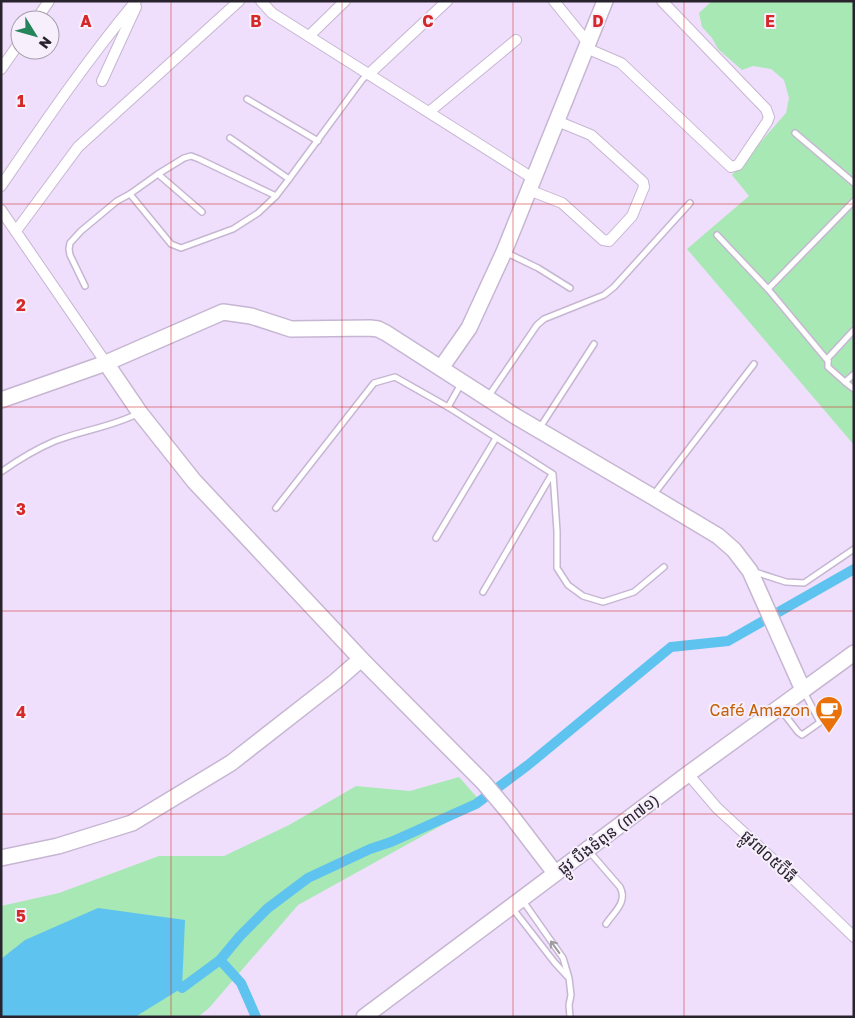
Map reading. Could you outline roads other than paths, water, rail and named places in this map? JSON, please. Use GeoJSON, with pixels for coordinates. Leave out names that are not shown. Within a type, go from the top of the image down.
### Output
{"type":"FeatureCollection","features":[{"type":"Feature","properties":{"kind":"street"},"geometry":{"type":"LineString","coordinates":[[102,81],[137,1]]}},
{"type":"Feature","properties":{"kind":"street"},"geometry":{"type":"LineString","coordinates":[[1,186],[106,38],[137,1]]}},
{"type":"Feature","properties":{"kind":"street"},"geometry":{"type":"LineString","coordinates":[[16,231],[78,147],[239,1]]}},
{"type":"Feature","properties":{"kind":"street"},"geometry":{"type":"LineString","coordinates":[[261,1],[272,13],[429,112],[562,203],[603,240],[609,240],[632,216],[644,187],[644,182],[591,134],[557,121]]}},
{"type":"Feature","properties":{"kind":"street"},"geometry":{"type":"LineString","coordinates":[[309,36],[345,1]]}},
{"type":"Feature","properties":{"kind":"street"},"geometry":{"type":"LineString","coordinates":[[369,74],[447,1]]}},
{"type":"Feature","properties":{"kind":"street"},"geometry":{"type":"LineString","coordinates":[[554,1],[587,46],[621,63],[731,167],[738,165],[767,122],[769,118],[766,109],[662,1]]}},
{"type":"Feature","properties":{"kind":"street"},"geometry":{"type":"LineString","coordinates":[[441,368],[469,328],[504,252],[604,1]]}},
{"type":"Feature","properties":{"kind":"street"},"geometry":{"type":"LineString","coordinates":[[429,112],[516,40]]}},
{"type":"Feature","properties":{"kind":"street"},"geometry":{"type":"LineString","coordinates":[[1,69],[10,56]]}},
{"type":"Feature","properties":{"kind":"street"},"geometry":{"type":"LineString","coordinates":[[1,210],[140,413],[194,481],[361,659],[484,783],[555,873]]}},
{"type":"Feature","properties":{"kind":"street"},"geometry":{"type":"LineString","coordinates":[[1,400],[106,363],[224,312],[251,316],[291,329],[370,328],[378,330],[386,333],[538,430],[718,536],[734,550],[750,570],[803,690]]}},
{"type":"Feature","properties":{"kind":"street","name":"ផ្លូវ បឹងទំពុន (៣៧១)"},"geometry":{"type":"LineString","coordinates":[[368,1015],[555,873],[854,653]]}},
{"type":"Feature","properties":{"kind":"street"},"geometry":{"type":"LineString","coordinates":[[1,858],[58,846],[132,823],[232,763],[361,659]]}},
{"type":"Feature","properties":{"kind":"street","name":"ផ្លូវ៧០៥ប៊ីធី"},"geometry":{"type":"LineString","coordinates":[[688,774],[717,808],[852,933]]}},
{"type":"Feature","properties":{"kind":"lane"},"geometry":{"type":"LineString","coordinates":[[130,194],[171,244],[181,248],[233,228],[258,213],[276,196],[362,80],[369,74]]}},
{"type":"Feature","properties":{"kind":"lane"},"geometry":{"type":"LineString","coordinates":[[247,99],[318,141]]}},
{"type":"Feature","properties":{"kind":"lane"},"geometry":{"type":"LineString","coordinates":[[795,133],[854,183]]}},
{"type":"Feature","properties":{"kind":"lane"},"geometry":{"type":"LineString","coordinates":[[230,138],[289,179]]}},
{"type":"Feature","properties":{"kind":"lane"},"geometry":{"type":"LineString","coordinates":[[85,286],[70,255],[70,243],[81,231],[118,201],[184,158],[191,156],[276,196]]}},
{"type":"Feature","properties":{"kind":"lane"},"geometry":{"type":"LineString","coordinates":[[158,174],[202,212]]}},
{"type":"Feature","properties":{"kind":"lane"},"geometry":{"type":"LineString","coordinates":[[768,289],[854,201]]}},
{"type":"Feature","properties":{"kind":"lane"},"geometry":{"type":"LineString","coordinates":[[487,398],[537,324],[544,319],[604,295],[614,287],[690,203]]}},
{"type":"Feature","properties":{"kind":"lane"},"geometry":{"type":"LineString","coordinates":[[716,235],[768,289],[828,361]]}},
{"type":"Feature","properties":{"kind":"lane"},"geometry":{"type":"LineString","coordinates":[[504,252],[538,268],[570,288]]}},
{"type":"Feature","properties":{"kind":"lane"},"geometry":{"type":"LineString","coordinates":[[854,330],[828,358],[828,367],[854,390]]}},
{"type":"Feature","properties":{"kind":"lane"},"geometry":{"type":"LineString","coordinates":[[538,430],[594,344]]}},
{"type":"Feature","properties":{"kind":"lane"},"geometry":{"type":"LineString","coordinates":[[653,497],[754,364]]}},
{"type":"Feature","properties":{"kind":"lane"},"geometry":{"type":"LineString","coordinates":[[846,382],[854,374]]}},
{"type":"Feature","properties":{"kind":"lane"},"geometry":{"type":"LineString","coordinates":[[276,508],[374,383],[395,377],[448,407],[553,474]]}},
{"type":"Feature","properties":{"kind":"lane"},"geometry":{"type":"LineString","coordinates":[[448,407],[462,382]]}},
{"type":"Feature","properties":{"kind":"lane"},"geometry":{"type":"LineString","coordinates":[[1,472],[19,460],[56,441],[125,421],[140,413]]}},
{"type":"Feature","properties":{"kind":"lane"},"geometry":{"type":"LineString","coordinates":[[436,538],[496,438]]}},
{"type":"Feature","properties":{"kind":"lane"},"geometry":{"type":"LineString","coordinates":[[553,474],[557,531],[557,568],[568,585],[583,596],[603,602],[634,592],[664,567]]}},
{"type":"Feature","properties":{"kind":"lane"},"geometry":{"type":"LineString","coordinates":[[483,592],[553,474]]}},
{"type":"Feature","properties":{"kind":"lane"},"geometry":{"type":"LineString","coordinates":[[750,570],[786,582],[804,583],[854,549]]}},
{"type":"Feature","properties":{"kind":"lane"},"geometry":{"type":"LineString","coordinates":[[779,707],[798,732],[802,734],[819,723],[803,690]]}},
{"type":"Feature","properties":{"kind":"lane"},"geometry":{"type":"LineString","coordinates":[[587,850],[620,887],[623,894],[623,901],[606,924]]}},
{"type":"Feature","properties":{"kind":"lane"},"geometry":{"type":"LineString","coordinates":[[516,903],[555,963],[569,978]]}},
{"type":"Feature","properties":{"kind":"lane"},"geometry":{"type":"LineString","coordinates":[[516,903],[563,958],[569,978],[571,995],[569,1005],[570,1017]]}},
{"type":"Feature","properties":{"kind":"water"},"geometry":{"type":"Polygon","coordinates":[[[98,908],[185,920],[182,988],[135,1017],[1,1017],[1,959],[25,940],[98,908]]]}},
{"type":"Feature","properties":{"kind":"waterway"},"geometry":{"type":"LineString","coordinates":[[182,988],[220,960],[240,936],[268,908],[308,878],[370,849],[391,842],[476,804],[528,765],[671,647],[728,641],[854,569]]}},
{"type":"Feature","properties":{"kind":"waterway"},"geometry":{"type":"LineString","coordinates":[[220,960],[241,983],[256,1017]]}},
{"type":"Feature","properties":{"kind":"place","name":"Café Amazon"},"geometry":{"type":"Point","coordinates":[829,734]}}]}
